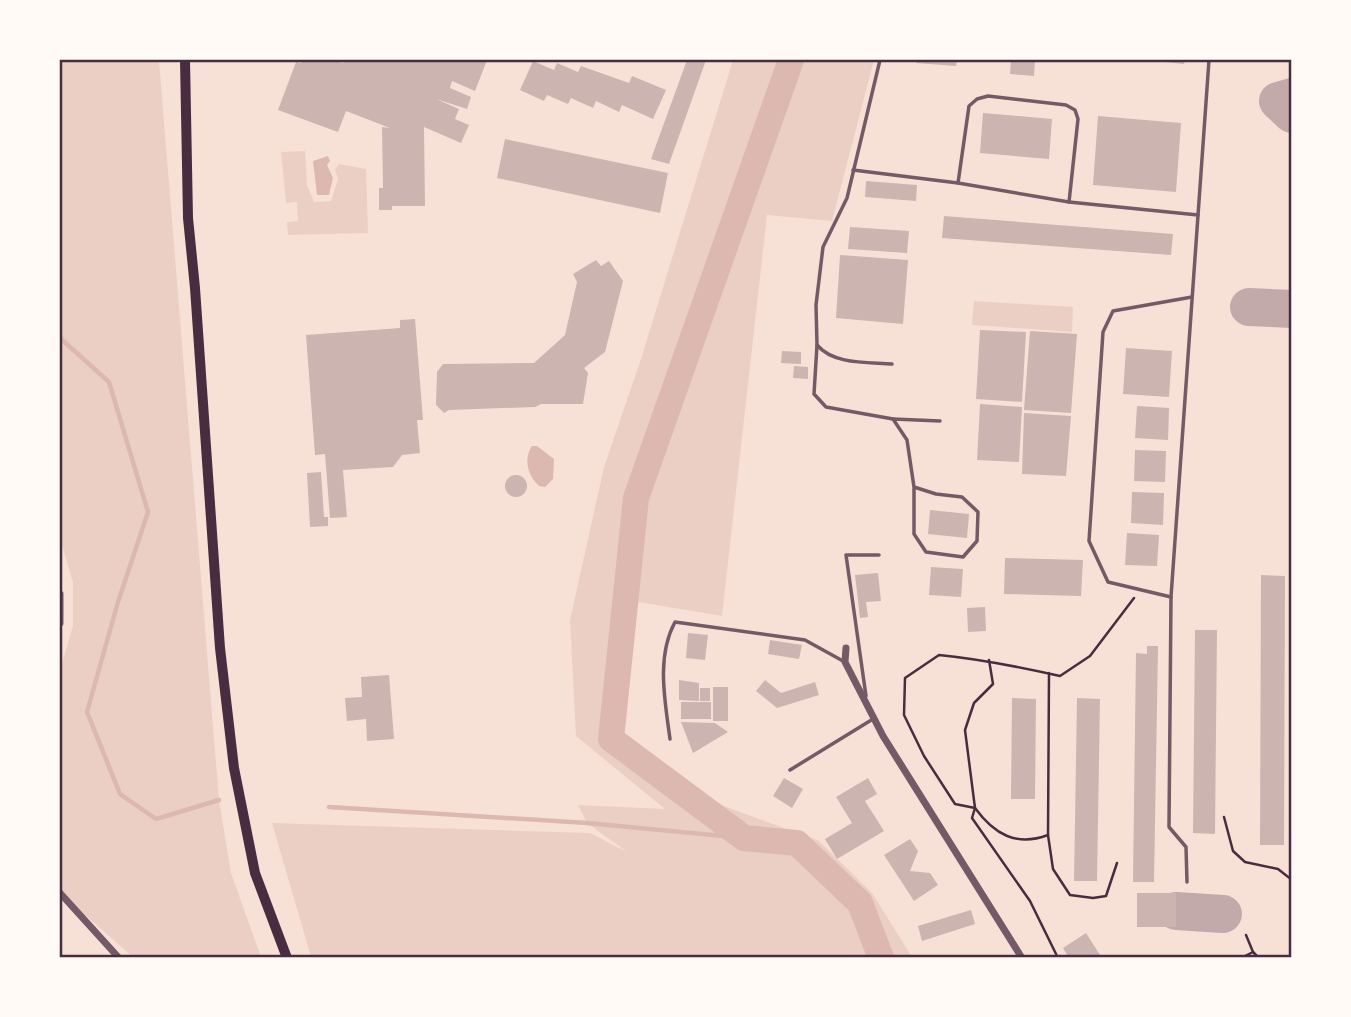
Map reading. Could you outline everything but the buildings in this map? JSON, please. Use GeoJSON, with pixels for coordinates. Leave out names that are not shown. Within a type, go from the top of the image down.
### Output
{"type":"FeatureCollection","features":[{"type":"Feature","properties":{"kind":"main road"},"geometry":{"type":"LineString","coordinates":[[185,60],[188,218],[219,634],[234,768],[255,873],[287,957]]}},
{"type":"Feature","properties":{"kind":"street"},"geometry":{"type":"LineString","coordinates":[[60,594],[60,623]]}},
{"type":"Feature","properties":{"kind":"street"},"geometry":{"type":"LineString","coordinates":[[846,648],[845,662],[875,718],[939,828],[1022,957]]}},
{"type":"Feature","properties":{"kind":"street"},"geometry":{"type":"LineString","coordinates":[[60,893],[119,957]]}},
{"type":"Feature","properties":{"kind":"lane"},"geometry":{"type":"LineString","coordinates":[[880,60],[847,198],[823,247],[816,305],[814,394],[826,407],[893,419],[940,421]]}},
{"type":"Feature","properties":{"kind":"lane"},"geometry":{"type":"LineString","coordinates":[[1187,882],[1186,847],[1169,827],[1171,597],[1209,60]]}},
{"type":"Feature","properties":{"kind":"lane"},"geometry":{"type":"LineString","coordinates":[[958,183],[969,106],[977,99],[988,96],[1066,105],[1075,110],[1079,119],[1069,202]]}},
{"type":"Feature","properties":{"kind":"lane"},"geometry":{"type":"LineString","coordinates":[[853,170],[958,183],[1069,202],[1199,215]]}},
{"type":"Feature","properties":{"kind":"lane"},"geometry":{"type":"LineString","coordinates":[[1171,597],[1108,582],[1089,541],[1103,332],[1112,311],[1192,297]]}},
{"type":"Feature","properties":{"kind":"lane"},"geometry":{"type":"LineString","coordinates":[[817,345],[824,353],[842,359],[892,364]]}},
{"type":"Feature","properties":{"kind":"lane"},"geometry":{"type":"LineString","coordinates":[[893,419],[907,440],[914,486],[914,534],[926,552],[963,557],[977,541],[978,512],[962,497],[936,494],[914,486]]}},
{"type":"Feature","properties":{"kind":"lane"},"geometry":{"type":"LineString","coordinates":[[866,701],[846,555],[879,555]]}},
{"type":"Feature","properties":{"kind":"lane"},"geometry":{"type":"LineString","coordinates":[[670,739],[664,689],[666,639],[675,622],[805,639],[845,662]]}},
{"type":"Feature","properties":{"kind":"lane"},"geometry":{"type":"LineString","coordinates":[[790,770],[875,718]]}},
{"type":"Feature","properties":{"kind":"path"},"geometry":{"type":"LineString","coordinates":[[1048,835],[1035,840],[1008,838],[986,824],[975,808],[956,804],[924,756],[904,716],[905,678],[939,654],[989,660],[1060,676],[1090,656],[1140,590]]}},
{"type":"Feature","properties":{"kind":"path"},"geometry":{"type":"LineString","coordinates":[[989,660],[993,684],[974,702],[965,730],[975,808],[972,818],[1030,901],[1058,957]]}},
{"type":"Feature","properties":{"kind":"path"},"geometry":{"type":"LineString","coordinates":[[1049,673],[1048,835],[1053,869],[1070,895],[1093,898],[1106,896],[1117,863]]}},
{"type":"Feature","properties":{"kind":"path"},"geometry":{"type":"LineString","coordinates":[[1224,817],[1233,851],[1245,862],[1278,869],[1292,880]]}},
{"type":"Feature","properties":{"kind":"path"},"geometry":{"type":"LineString","coordinates":[[1246,935],[1253,952],[1259,957]]}},
{"type":"Feature","properties":{"kind":"path"},"geometry":{"type":"LineString","coordinates":[[1241,957],[1253,952]]}},
{"type":"Feature","properties":{"kind":"shaded area"},"geometry":{"type":"Polygon","coordinates":[[[60,60],[159,60],[219,800],[231,873],[261,957],[133,957],[60,893],[60,670],[73,626],[73,583],[60,538],[60,60]]]}},
{"type":"Feature","properties":{"kind":"shaded area"},"geometry":{"type":"Polygon","coordinates":[[[733,60],[874,60],[832,221],[767,215],[722,616],[632,601],[615,734],[659,772],[699,797],[819,841],[872,893],[912,957],[311,957],[272,823],[590,833],[627,852],[587,823],[578,805],[665,809],[576,736],[570,620],[604,467],[641,359],[733,60]]]}},
{"type":"Feature","properties":{"kind":"shaded area"},"geometry":{"type":"Polygon","coordinates":[[[305,151],[307,185],[314,202],[331,201],[338,179],[335,169],[339,164],[366,169],[368,233],[288,235],[287,222],[298,221],[297,202],[286,203],[281,152],[305,151]]]}},
{"type":"Feature","properties":{"kind":"shaded area"},"geometry":{"type":"Polygon","coordinates":[[[328,156],[330,161],[327,165],[333,178],[329,195],[317,195],[313,161],[328,156]]]}},
{"type":"Feature","properties":{"kind":"shaded area"},"geometry":{"type":"Polygon","coordinates":[[[974,301],[1073,307],[1072,332],[972,325],[974,301]]]}},
{"type":"Feature","properties":{"kind":"shaded area"},"geometry":{"type":"Polygon","coordinates":[[[532,446],[537,446],[554,459],[553,479],[545,487],[539,486],[530,472],[527,462],[532,446]]]}},
{"type":"Feature","properties":{"kind":"waterway"},"geometry":{"type":"LineString","coordinates":[[791,60],[636,498],[611,739],[744,838],[797,843],[860,903],[881,958]]}},
{"type":"Feature","properties":{"kind":"waterway"},"geometry":{"type":"LineString","coordinates":[[60,338],[109,382],[148,512],[118,602],[87,712],[120,794],[156,819],[219,800]]}},
{"type":"Feature","properties":{"kind":"waterway"},"geometry":{"type":"LineString","coordinates":[[329,807],[587,823],[744,838]]}},
{"type":"Feature","properties":{"kind":"taxiway"},"geometry":{"type":"LineString","coordinates":[[1292,97],[1278,101],[1292,114]]}},
{"type":"Feature","properties":{"kind":"taxiway"},"geometry":{"type":"LineString","coordinates":[[1249,307],[1292,309]]}},
{"type":"Feature","properties":{"kind":"taxiway"},"geometry":{"type":"LineString","coordinates":[[1176,911],[1223,914]]}}]}
